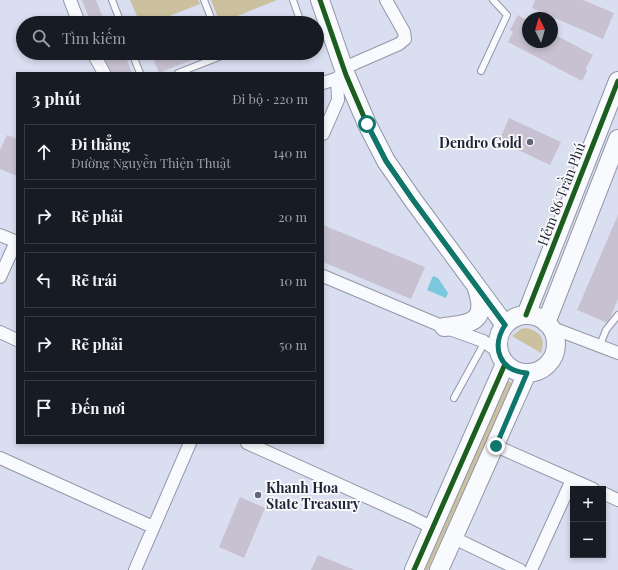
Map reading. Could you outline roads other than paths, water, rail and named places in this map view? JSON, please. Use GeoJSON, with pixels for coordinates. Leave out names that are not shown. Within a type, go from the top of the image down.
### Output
{"type":"FeatureCollection","features":[{"type":"Feature","properties":{"kind":"street"},"geometry":{"type":"LineString","coordinates":[[70,0],[76,16]]}},
{"type":"Feature","properties":{"kind":"street"},"geometry":{"type":"LineString","coordinates":[[320,0],[342,74],[386,161],[505,325]]}},
{"type":"Feature","properties":{"kind":"street"},"geometry":{"type":"LineString","coordinates":[[324,83],[399,44],[405,39],[404,32],[386,0]]}},
{"type":"Feature","properties":{"kind":"street"},"geometry":{"type":"LineString","coordinates":[[97,60],[103,72]]}},
{"type":"Feature","properties":{"kind":"street"},"geometry":{"type":"LineString","coordinates":[[324,132],[338,100],[342,74]]}},
{"type":"Feature","properties":{"kind":"street","name":"Hẻm 86 Trần Phú"},"geometry":{"type":"LineString","coordinates":[[526,315],[618,81]]}},
{"type":"Feature","properties":{"kind":"street"},"geometry":{"type":"LineString","coordinates":[[548,325],[610,167],[618,139]]}},
{"type":"Feature","properties":{"kind":"street"},"geometry":{"type":"LineString","coordinates":[[0,235],[16,242],[0,277]]}},
{"type":"Feature","properties":{"kind":"street"},"geometry":{"type":"LineString","coordinates":[[324,276],[444,327],[483,341],[513,370],[527,373],[538,371],[545,367],[552,359],[556,344],[554,336],[548,325]]}},
{"type":"Feature","properties":{"kind":"street"},"geometry":{"type":"LineString","coordinates":[[444,327],[468,324],[477,317],[481,305],[476,287]]}},
{"type":"Feature","properties":{"kind":"street"},"geometry":{"type":"LineString","coordinates":[[414,570],[433,528],[502,358],[498,341],[499,334],[505,325],[514,318],[526,315],[537,317],[548,325],[618,353]]}},
{"type":"Feature","properties":{"kind":"street"},"geometry":{"type":"LineString","coordinates":[[0,332],[16,340]]}},
{"type":"Feature","properties":{"kind":"street"},"geometry":{"type":"LineString","coordinates":[[439,570],[496,446],[527,373]]}},
{"type":"Feature","properties":{"kind":"street"},"geometry":{"type":"LineString","coordinates":[[135,570],[190,444]]}},
{"type":"Feature","properties":{"kind":"street"},"geometry":{"type":"LineString","coordinates":[[248,444],[433,528]]}},
{"type":"Feature","properties":{"kind":"street"},"geometry":{"type":"LineString","coordinates":[[496,446],[586,486]]}},
{"type":"Feature","properties":{"kind":"street"},"geometry":{"type":"LineString","coordinates":[[0,458],[153,527]]}},
{"type":"Feature","properties":{"kind":"street"},"geometry":{"type":"LineString","coordinates":[[531,570],[572,480]]}},
{"type":"Feature","properties":{"kind":"street"},"geometry":{"type":"LineString","coordinates":[[606,494],[618,500]]}},
{"type":"Feature","properties":{"kind":"street"},"geometry":{"type":"LineString","coordinates":[[454,538],[520,570]]}},
{"type":"Feature","properties":{"kind":"lane"},"geometry":{"type":"LineString","coordinates":[[112,0],[118,16]]}},
{"type":"Feature","properties":{"kind":"lane"},"geometry":{"type":"LineString","coordinates":[[204,0],[210,16]]}},
{"type":"Feature","properties":{"kind":"lane"},"geometry":{"type":"LineString","coordinates":[[293,0],[299,16]]}},
{"type":"Feature","properties":{"kind":"lane"},"geometry":{"type":"LineString","coordinates":[[481,71],[507,15],[493,0]]}},
{"type":"Feature","properties":{"kind":"lane"},"geometry":{"type":"LineString","coordinates":[[135,60],[140,72]]}},
{"type":"Feature","properties":{"kind":"lane"},"geometry":{"type":"LineString","coordinates":[[181,72],[211,60]]}},
{"type":"Feature","properties":{"kind":"lane"},"geometry":{"type":"LineString","coordinates":[[600,345],[606,330],[618,315]]}},
{"type":"Feature","properties":{"kind":"lane"},"geometry":{"type":"LineString","coordinates":[[454,398],[483,341]]}},
{"type":"Feature","properties":{"kind":"water"},"geometry":{"type":"Polygon","coordinates":[[[433,276],[438,278],[448,293],[446,298],[427,290],[433,276]]]}},
{"type":"Feature","properties":{"kind":"place","name":"Dendro Gold"},"geometry":{"type":"Point","coordinates":[530,142]}},
{"type":"Feature","properties":{"kind":"place","name":"Khanh Hoa State Treasury"},"geometry":{"type":"Point","coordinates":[258,495]}}]}
